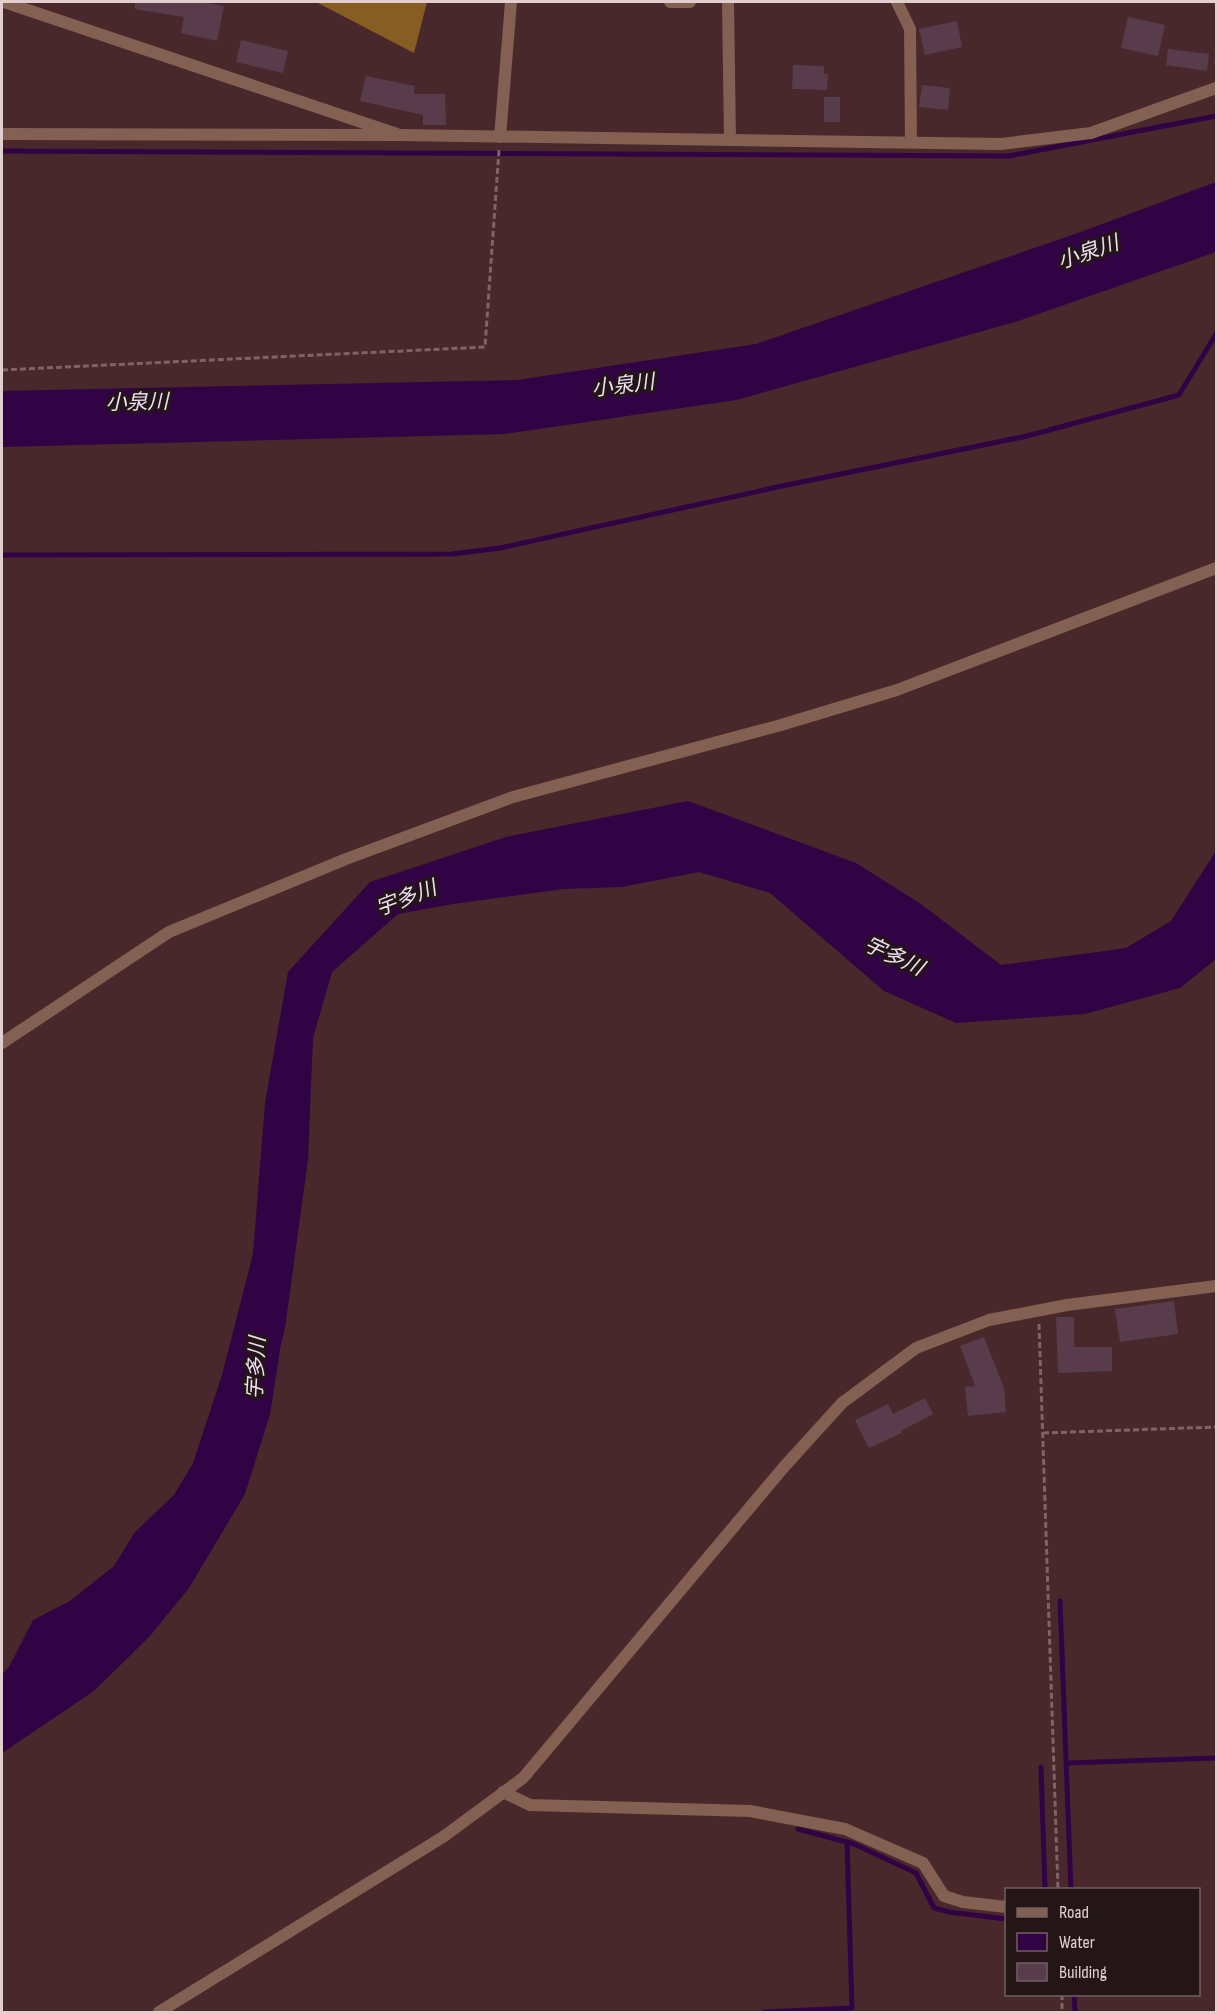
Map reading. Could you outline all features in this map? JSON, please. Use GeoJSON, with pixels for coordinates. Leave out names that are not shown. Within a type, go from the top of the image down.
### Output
{"type":"FeatureCollection","features":[{"type":"Feature","properties":{"kind":"street"},"geometry":{"type":"LineString","coordinates":[[4,2],[401,135]]}},
{"type":"Feature","properties":{"kind":"street"},"geometry":{"type":"LineString","coordinates":[[500,137],[511,2]]}},
{"type":"Feature","properties":{"kind":"street"},"geometry":{"type":"LineString","coordinates":[[670,2],[690,2]]}},
{"type":"Feature","properties":{"kind":"street"},"geometry":{"type":"LineString","coordinates":[[728,2],[730,140]]}},
{"type":"Feature","properties":{"kind":"street"},"geometry":{"type":"LineString","coordinates":[[897,2],[910,29],[911,142]]}},
{"type":"Feature","properties":{"kind":"street"},"geometry":{"type":"LineString","coordinates":[[2,134],[401,135],[1000,144],[1091,133],[1216,88]]}},
{"type":"Feature","properties":{"kind":"street"},"geometry":{"type":"LineString","coordinates":[[2,1043],[169,932],[346,859],[513,797],[781,725],[897,690],[1216,568]]}},
{"type":"Feature","properties":{"kind":"street"},"geometry":{"type":"LineString","coordinates":[[159,2013],[443,1837],[523,1778],[783,1468],[842,1403],[916,1348],[989,1320],[1067,1305],[1216,1286]]}},
{"type":"Feature","properties":{"kind":"street"},"geometry":{"type":"LineString","coordinates":[[503,1792],[530,1805],[750,1811],[844,1829],[923,1863],[944,1896],[963,1902],[1005,1907]]}},
{"type":"Feature","properties":{"kind":"path"},"geometry":{"type":"LineString","coordinates":[[2,370],[485,347],[500,137]]}},
{"type":"Feature","properties":{"kind":"path"},"geometry":{"type":"LineString","coordinates":[[1039,1310],[1058,1888]]}},
{"type":"Feature","properties":{"kind":"path"},"geometry":{"type":"LineString","coordinates":[[1043,1433],[1216,1428]]}},
{"type":"Feature","properties":{"kind":"path"},"geometry":{"type":"LineString","coordinates":[[1062,1996],[1062,2013]]}},
{"type":"Feature","properties":{"kind":"shaded area"},"geometry":{"type":"Polygon","coordinates":[[[316,2],[427,2],[414,53],[316,2]]]}},
{"type":"Feature","properties":{"kind":"water","name":"小泉川"},"geometry":{"type":"Polygon","coordinates":[[[1216,182],[1216,252],[1015,322],[736,400],[505,434],[2,447],[2,391],[517,380],[756,344],[1075,234],[1216,182]]]}},
{"type":"Feature","properties":{"kind":"water","name":"宇多川"},"geometry":{"type":"Polygon","coordinates":[[[688,801],[856,863],[921,904],[1001,965],[1126,948],[1171,921],[1216,851],[1216,959],[1180,988],[1085,1014],[956,1023],[884,991],[770,893],[699,872],[622,887],[564,889],[398,914],[332,972],[313,1038],[308,1159],[285,1328],[270,1414],[245,1494],[189,1588],[150,1636],[94,1691],[2,1753],[2,1674],[9,1667],[33,1620],[70,1601],[114,1566],[135,1532],[174,1495],[193,1463],[222,1375],[253,1254],[265,1103],[288,972],[370,882],[506,837],[688,801]]]}},
{"type":"Feature","properties":{"kind":"building"},"geometry":{"type":"Polygon","coordinates":[[[135,2],[204,2],[224,6],[217,41],[181,33],[184,17],[135,9],[135,2]]]}},
{"type":"Feature","properties":{"kind":"building"},"geometry":{"type":"Polygon","coordinates":[[[1128,17],[1165,25],[1158,56],[1121,48],[1128,17]]]}},
{"type":"Feature","properties":{"kind":"building"},"geometry":{"type":"Polygon","coordinates":[[[957,21],[962,47],[925,55],[919,29],[957,21]]]}},
{"type":"Feature","properties":{"kind":"building"},"geometry":{"type":"Polygon","coordinates":[[[241,40],[288,51],[283,73],[236,62],[241,40]]]}},
{"type":"Feature","properties":{"kind":"building"},"geometry":{"type":"Polygon","coordinates":[[[1168,49],[1209,54],[1207,71],[1166,65],[1168,49]]]}},
{"type":"Feature","properties":{"kind":"building"},"geometry":{"type":"Polygon","coordinates":[[[793,65],[824,66],[824,74],[828,74],[827,90],[792,89],[793,65]]]}},
{"type":"Feature","properties":{"kind":"building"},"geometry":{"type":"Polygon","coordinates":[[[366,76],[415,86],[414,94],[445,94],[446,125],[423,125],[423,115],[360,101],[366,76]]]}},
{"type":"Feature","properties":{"kind":"building"},"geometry":{"type":"Polygon","coordinates":[[[922,85],[950,88],[948,110],[919,107],[922,85]]]}},
{"type":"Feature","properties":{"kind":"building"},"geometry":{"type":"Polygon","coordinates":[[[824,97],[840,97],[840,122],[824,122],[824,97]]]}},
{"type":"Feature","properties":{"kind":"building"},"geometry":{"type":"Polygon","coordinates":[[[1174,1301],[1178,1334],[1120,1342],[1115,1309],[1174,1301]]]}},
{"type":"Feature","properties":{"kind":"building"},"geometry":{"type":"Polygon","coordinates":[[[1056,1317],[1074,1317],[1074,1347],[1112,1347],[1112,1371],[1058,1373],[1056,1317]]]}},
{"type":"Feature","properties":{"kind":"building"},"geometry":{"type":"Polygon","coordinates":[[[984,1337],[1004,1388],[1006,1412],[968,1416],[965,1387],[975,1386],[960,1346],[984,1337]]]}},
{"type":"Feature","properties":{"kind":"building"},"geometry":{"type":"Polygon","coordinates":[[[925,1398],[933,1414],[901,1431],[902,1433],[869,1448],[855,1420],[888,1404],[893,1414],[925,1398]]]}},
{"type":"Feature","properties":{"kind":"waterway"},"geometry":{"type":"LineString","coordinates":[[2,151],[1009,156],[1216,116]]}},
{"type":"Feature","properties":{"kind":"waterway"},"geometry":{"type":"LineString","coordinates":[[2,555],[452,554],[500,548],[782,486],[1027,436],[1179,395],[1216,334]]}},
{"type":"Feature","properties":{"kind":"waterway"},"geometry":{"type":"LineString","coordinates":[[1060,1601],[1071,1888]]}},
{"type":"Feature","properties":{"kind":"waterway"},"geometry":{"type":"LineString","coordinates":[[1067,1763],[1216,1758]]}},
{"type":"Feature","properties":{"kind":"waterway"},"geometry":{"type":"LineString","coordinates":[[1041,1767],[1045,1888]]}},
{"type":"Feature","properties":{"kind":"waterway"},"geometry":{"type":"LineString","coordinates":[[798,1829],[854,1844],[916,1873],[934,1908],[1005,1919]]}},
{"type":"Feature","properties":{"kind":"waterway"},"geometry":{"type":"LineString","coordinates":[[764,2012],[852,2008],[847,1842]]}},
{"type":"Feature","properties":{"kind":"waterway"},"geometry":{"type":"LineString","coordinates":[[1074,1996],[1075,2012]]}}]}
